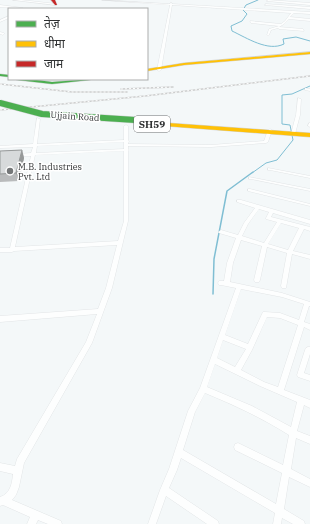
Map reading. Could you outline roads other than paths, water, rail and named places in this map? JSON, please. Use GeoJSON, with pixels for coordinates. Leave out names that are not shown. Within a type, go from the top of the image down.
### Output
{"type":"FeatureCollection","features":[{"type":"Feature","properties":{"kind":"main road"},"geometry":{"type":"LineString","coordinates":[[148,71],[310,54]]}},
{"type":"Feature","properties":{"kind":"main road"},"geometry":{"type":"LineString","coordinates":[[26,80],[52,83],[80,80]]}},
{"type":"Feature","properties":{"kind":"main road"},"geometry":{"type":"LineString","coordinates":[[41,80],[64,80]]}},
{"type":"Feature","properties":{"kind":"main road","name":"SH59"},"geometry":{"type":"LineString","coordinates":[[0,104],[42,116],[310,134]]}},
{"type":"Feature","properties":{"kind":"main road","name":"Ujjain Road"},"geometry":{"type":"LineString","coordinates":[[0,104],[42,114],[151,121],[274,132]]}},
{"type":"Feature","properties":{"kind":"street"},"geometry":{"type":"LineString","coordinates":[[14,0],[54,1]]}},
{"type":"Feature","properties":{"kind":"street"},"geometry":{"type":"LineString","coordinates":[[103,0],[310,12]]}},
{"type":"Feature","properties":{"kind":"street"},"geometry":{"type":"LineString","coordinates":[[264,10],[268,1],[310,4]]}},
{"type":"Feature","properties":{"kind":"street"},"geometry":{"type":"LineString","coordinates":[[0,6],[6,3]]}},
{"type":"Feature","properties":{"kind":"street"},"geometry":{"type":"LineString","coordinates":[[160,69],[171,3]]}},
{"type":"Feature","properties":{"kind":"street"},"geometry":{"type":"LineString","coordinates":[[266,5],[310,8]]}},
{"type":"Feature","properties":{"kind":"street"},"geometry":{"type":"LineString","coordinates":[[0,6],[15,8]]}},
{"type":"Feature","properties":{"kind":"street"},"geometry":{"type":"LineString","coordinates":[[268,35],[270,30],[280,27],[286,23],[293,12]]}},
{"type":"Feature","properties":{"kind":"street"},"geometry":{"type":"LineString","coordinates":[[289,18],[310,20]]}},
{"type":"Feature","properties":{"kind":"street"},"geometry":{"type":"LineString","coordinates":[[252,22],[303,30]]}},
{"type":"Feature","properties":{"kind":"street"},"geometry":{"type":"LineString","coordinates":[[250,25],[275,28]]}},
{"type":"Feature","properties":{"kind":"street"},"geometry":{"type":"LineString","coordinates":[[0,147],[127,145],[212,146],[266,142],[274,132],[298,114],[299,99]]}},
{"type":"Feature","properties":{"kind":"street"},"geometry":{"type":"LineString","coordinates":[[12,250],[35,146],[38,118]]}},
{"type":"Feature","properties":{"kind":"street"},"geometry":{"type":"LineString","coordinates":[[1,501],[9,496],[16,485],[18,480],[17,471],[24,455],[89,343],[110,288],[126,221],[126,126]]}},
{"type":"Feature","properties":{"kind":"street"},"geometry":{"type":"LineString","coordinates":[[13,155],[127,145]]}},
{"type":"Feature","properties":{"kind":"street"},"geometry":{"type":"LineString","coordinates":[[270,169],[310,177]]}},
{"type":"Feature","properties":{"kind":"street"},"geometry":{"type":"LineString","coordinates":[[251,178],[310,190]]}},
{"type":"Feature","properties":{"kind":"street"},"geometry":{"type":"LineString","coordinates":[[250,190],[310,205]]}},
{"type":"Feature","properties":{"kind":"street"},"geometry":{"type":"LineString","coordinates":[[239,201],[310,222]]}},
{"type":"Feature","properties":{"kind":"street"},"geometry":{"type":"LineString","coordinates":[[258,207],[239,237],[232,254],[224,283],[282,295],[309,304],[280,391]]}},
{"type":"Feature","properties":{"kind":"street"},"geometry":{"type":"LineString","coordinates":[[272,211],[268,218],[310,229]]}},
{"type":"Feature","properties":{"kind":"street"},"geometry":{"type":"LineString","coordinates":[[257,280],[265,245],[279,222]]}},
{"type":"Feature","properties":{"kind":"street"},"geometry":{"type":"LineString","coordinates":[[284,286],[290,252],[302,227]]}},
{"type":"Feature","properties":{"kind":"street"},"geometry":{"type":"LineString","coordinates":[[221,232],[310,257]]}},
{"type":"Feature","properties":{"kind":"street"},"geometry":{"type":"LineString","coordinates":[[0,250],[120,243]]}},
{"type":"Feature","properties":{"kind":"street"},"geometry":{"type":"LineString","coordinates":[[152,524],[173,470],[192,411],[203,389],[239,286]]}},
{"type":"Feature","properties":{"kind":"street"},"geometry":{"type":"LineString","coordinates":[[0,319],[101,311]]}},
{"type":"Feature","properties":{"kind":"street"},"geometry":{"type":"LineString","coordinates":[[236,371],[250,348],[266,314],[280,316],[310,327]]}},
{"type":"Feature","properties":{"kind":"street"},"geometry":{"type":"LineString","coordinates":[[221,336],[250,348]]}},
{"type":"Feature","properties":{"kind":"street"},"geometry":{"type":"LineString","coordinates":[[310,350],[308,350],[300,375],[310,378]]}},
{"type":"Feature","properties":{"kind":"street"},"geometry":{"type":"LineString","coordinates":[[213,359],[236,371],[310,404]]}},
{"type":"Feature","properties":{"kind":"street"},"geometry":{"type":"LineString","coordinates":[[203,389],[228,398],[277,423],[293,433],[310,440]]}},
{"type":"Feature","properties":{"kind":"street"},"geometry":{"type":"LineString","coordinates":[[277,524],[285,470],[301,401]]}},
{"type":"Feature","properties":{"kind":"street"},"geometry":{"type":"LineString","coordinates":[[238,446],[310,483]]}},
{"type":"Feature","properties":{"kind":"street"},"geometry":{"type":"LineString","coordinates":[[178,452],[279,513],[301,524]]}},
{"type":"Feature","properties":{"kind":"street"},"geometry":{"type":"LineString","coordinates":[[0,467],[17,471]]}},
{"type":"Feature","properties":{"kind":"street"},"geometry":{"type":"LineString","coordinates":[[164,490],[215,524]]}},
{"type":"Feature","properties":{"kind":"street"},"geometry":{"type":"LineString","coordinates":[[1,501],[58,524]]}},
{"type":"Feature","properties":{"kind":"street"},"geometry":{"type":"LineString","coordinates":[[31,524],[36,515]]}},
{"type":"Feature","properties":{"kind":"waterway"},"geometry":{"type":"LineString","coordinates":[[258,0],[246,5],[243,10],[247,14],[242,21],[231,26],[232,31],[258,43],[271,46],[284,44],[283,39],[296,37],[310,41]]}},
{"type":"Feature","properties":{"kind":"waterway"},"geometry":{"type":"LineString","coordinates":[[252,173],[266,163],[277,160],[293,140],[290,125],[282,124],[282,95],[292,94],[310,86]]}},
{"type":"Feature","properties":{"kind":"waterway"},"geometry":{"type":"LineString","coordinates":[[213,294],[214,259],[227,191],[253,172]]}},
{"type":"Feature","properties":{"kind":"railway"},"geometry":{"type":"LineString","coordinates":[[0,110],[145,96],[310,76]]}},
{"type":"Feature","properties":{"kind":"railway"},"geometry":{"type":"LineString","coordinates":[[0,84],[72,92],[127,92]]}},
{"type":"Feature","properties":{"kind":"railway"},"geometry":{"type":"LineString","coordinates":[[121,89],[173,87]]}},
{"type":"Feature","properties":{"kind":"place","name":"M.B. Industries Pvt. Ltd"},"geometry":{"type":"Point","coordinates":[10,171]}}]}
